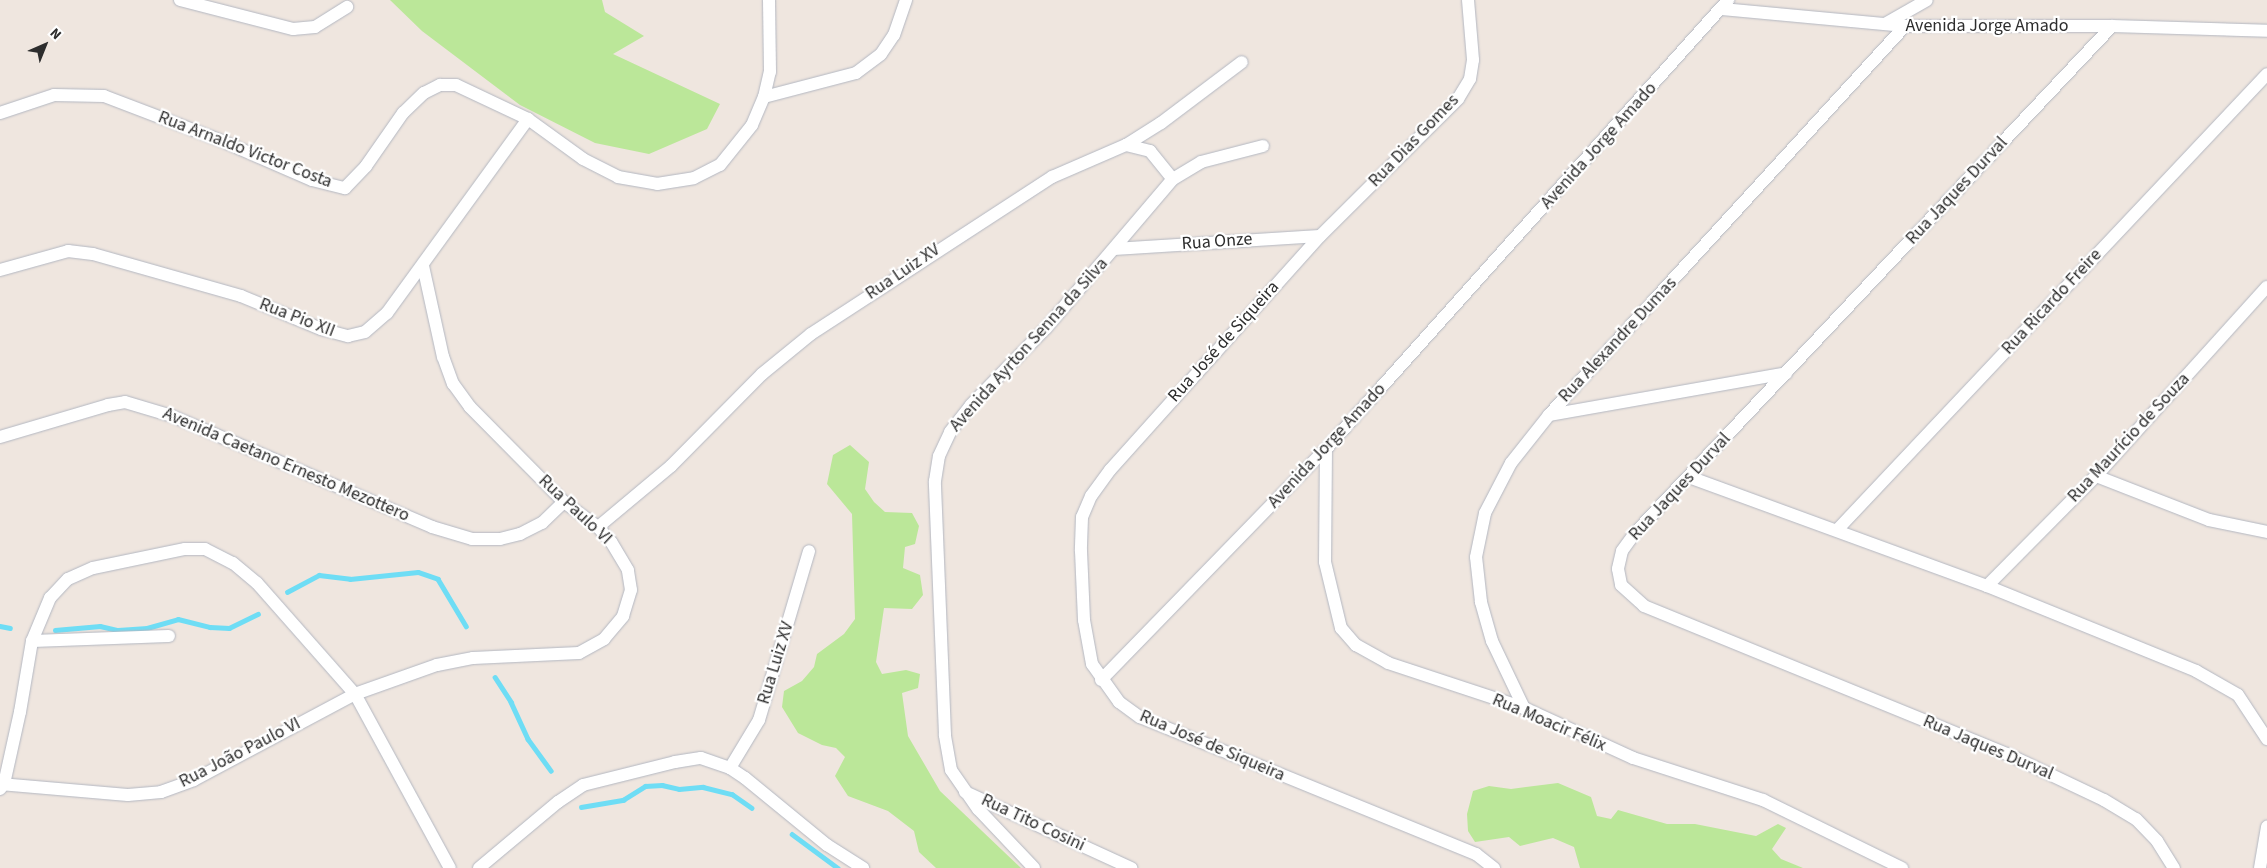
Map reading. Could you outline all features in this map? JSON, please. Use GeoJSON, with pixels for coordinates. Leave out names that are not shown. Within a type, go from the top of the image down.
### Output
{"type":"FeatureCollection","features":[{"type":"Feature","properties":{"kind":"street"},"geometry":{"type":"LineString","coordinates":[[180,0],[293,29],[315,28],[347,7]]}},
{"type":"Feature","properties":{"kind":"street","name":"Rua Arnaldo Victor Costa"},"geometry":{"type":"LineString","coordinates":[[0,113],[54,95],[104,96],[222,140],[312,180],[346,188],[366,166],[403,113],[424,93],[440,85],[456,85],[476,92],[528,119],[583,159],[618,177],[657,184],[694,178],[720,165],[752,125],[764,97],[770,72],[769,0]]}},
{"type":"Feature","properties":{"kind":"street"},"geometry":{"type":"LineString","coordinates":[[764,97],[856,73],[881,54],[894,35],[906,0]]}},
{"type":"Feature","properties":{"kind":"street","name":"Rua Dias Gomes"},"geometry":{"type":"LineString","coordinates":[[1320,236],[1458,99],[1470,79],[1473,60],[1468,0]]}},
{"type":"Feature","properties":{"kind":"street"},"geometry":{"type":"LineString","coordinates":[[1885,24],[1927,0]]}},
{"type":"Feature","properties":{"kind":"street","name":"Avenida Jorge Amado"},"geometry":{"type":"LineString","coordinates":[[1101,680],[1326,449],[1725,5],[1905,26],[2112,26],[2267,31]]}},
{"type":"Feature","properties":{"kind":"street","name":"Rua Alexandre Dumas"},"geometry":{"type":"LineString","coordinates":[[1524,708],[1492,641],[1481,602],[1476,557],[1485,513],[1511,463],[1549,415],[1905,26]]}},
{"type":"Feature","properties":{"kind":"street","name":"Rua Jaques Durval"},"geometry":{"type":"LineString","coordinates":[[2112,26],[1635,533],[1622,551],[1618,569],[1621,585],[1631,597],[1644,606],[2007,754],[2104,800],[2136,819],[2157,841],[2174,868]]}},
{"type":"Feature","properties":{"kind":"street","name":"Rua Luiz XV"},"geometry":{"type":"LineString","coordinates":[[598,528],[671,466],[762,374],[811,334],[1052,177],[1126,145],[1162,123],[1242,62]]}},
{"type":"Feature","properties":{"kind":"street","name":"Rua Ricardo Freire"},"geometry":{"type":"LineString","coordinates":[[1838,529],[2267,74]]}},
{"type":"Feature","properties":{"kind":"street","name":"Rua Pio XII"},"geometry":{"type":"LineString","coordinates":[[0,270],[68,251],[93,254],[241,296],[321,329],[348,336],[365,332],[387,313],[423,266],[469,197],[528,119]]}},
{"type":"Feature","properties":{"kind":"street"},"geometry":{"type":"LineString","coordinates":[[1126,145],[1150,151],[1173,179]]}},
{"type":"Feature","properties":{"kind":"street","name":"Avenida Ayrton Senna da Silva"},"geometry":{"type":"LineString","coordinates":[[1034,868],[963,791],[951,770],[945,735],[934,481],[939,456],[950,432],[971,405],[1046,328],[1173,179],[1201,162],[1264,146]]}},
{"type":"Feature","properties":{"kind":"street","name":"Rua Onze"},"geometry":{"type":"LineString","coordinates":[[1114,249],[1320,236]]}},
{"type":"Feature","properties":{"kind":"street","name":"Rua José de Siqueira"},"geometry":{"type":"LineString","coordinates":[[1320,236],[1110,470],[1091,496],[1082,517],[1084,620],[1092,664],[1101,680],[1120,702],[1140,717],[1476,854],[1494,868]]}},
{"type":"Feature","properties":{"kind":"street","name":"Rua Paulo VI"},"geometry":{"type":"LineString","coordinates":[[355,694],[437,666],[473,658],[579,654],[604,639],[623,616],[631,590],[628,570],[621,556],[598,528],[564,502],[470,407],[453,384],[442,357],[423,266]]}},
{"type":"Feature","properties":{"kind":"street","name":"Rua Maurício de Souza"},"geometry":{"type":"LineString","coordinates":[[1987,586],[2096,476],[2267,288]]}},
{"type":"Feature","properties":{"kind":"street"},"geometry":{"type":"LineString","coordinates":[[1549,415],[1786,373]]}},
{"type":"Feature","properties":{"kind":"street","name":"Avenida Caetano Ernesto Mezottero"},"geometry":{"type":"LineString","coordinates":[[0,437],[108,404],[125,402],[172,416],[415,520],[472,539],[500,539],[520,534],[542,523],[564,502]]}},
{"type":"Feature","properties":{"kind":"street","name":"Rua Moacir Félix"},"geometry":{"type":"LineString","coordinates":[[1326,449],[1325,562],[1341,628],[1356,645],[1388,663],[1524,708],[1633,758],[1763,800],[1900,868]]}},
{"type":"Feature","properties":{"kind":"street"},"geometry":{"type":"LineString","coordinates":[[1689,476],[1838,529],[1987,586],[2219,681],[2238,695],[2267,738]]}},
{"type":"Feature","properties":{"kind":"street"},"geometry":{"type":"LineString","coordinates":[[2096,476],[2209,520],[2267,532]]}},
{"type":"Feature","properties":{"kind":"street"},"geometry":{"type":"LineString","coordinates":[[1,786],[32,642],[50,598],[68,579],[93,568],[185,549],[205,549],[233,563],[257,583],[355,694],[450,868]]}},
{"type":"Feature","properties":{"kind":"street","name":"Rua Luiz XV"},"geometry":{"type":"LineString","coordinates":[[730,768],[759,720],[809,551]]}},
{"type":"Feature","properties":{"kind":"street"},"geometry":{"type":"LineString","coordinates":[[32,642],[170,636]]}},
{"type":"Feature","properties":{"kind":"street","name":"Rua João Paulo VI"},"geometry":{"type":"LineString","coordinates":[[1,786],[128,795],[161,792],[194,780],[355,694]]}},
{"type":"Feature","properties":{"kind":"street"},"geometry":{"type":"LineString","coordinates":[[479,868],[537,818],[583,785],[675,762],[701,758],[730,768],[827,845],[863,868]]}},
{"type":"Feature","properties":{"kind":"street","name":"Rua Tito Cosini"},"geometry":{"type":"LineString","coordinates":[[963,791],[1131,868]]}},
{"type":"Feature","properties":{"kind":"street"},"geometry":{"type":"LineString","coordinates":[[2260,868],[2267,827]]}},
{"type":"Feature","properties":{"kind":"green space"},"geometry":{"type":"Polygon","coordinates":[[[390,0],[602,0],[605,12],[644,36],[613,54],[720,104],[707,129],[649,154],[595,143],[520,105],[422,31],[390,0]]]}},
{"type":"Feature","properties":{"kind":"green space"},"geometry":{"type":"Polygon","coordinates":[[[850,445],[869,462],[865,489],[874,502],[885,512],[912,513],[919,526],[915,544],[905,547],[903,568],[920,575],[923,595],[912,609],[884,608],[876,662],[882,674],[906,670],[920,674],[918,688],[902,693],[908,736],[940,791],[1021,868],[936,868],[919,852],[914,831],[888,811],[848,796],[835,776],[845,757],[836,748],[822,745],[798,733],[782,707],[784,691],[802,681],[814,667],[817,654],[844,634],[855,619],[852,514],[827,484],[833,455],[850,445]]]}},
{"type":"Feature","properties":{"kind":"green space"},"geometry":{"type":"Polygon","coordinates":[[[1558,783],[1591,797],[1597,816],[1611,819],[1618,810],[1667,824],[1695,824],[1756,836],[1778,824],[1786,828],[1772,849],[1781,859],[1803,868],[1580,868],[1574,847],[1553,838],[1520,846],[1509,837],[1475,842],[1468,831],[1467,814],[1473,791],[1489,786],[1511,789],[1558,783]]]}},
{"type":"Feature","properties":{"kind":"waterway"},"geometry":{"type":"LineString","coordinates":[[287,592],[319,575],[350,579],[418,572],[438,579],[466,626]]}},
{"type":"Feature","properties":{"kind":"waterway"},"geometry":{"type":"LineString","coordinates":[[55,630],[100,626],[118,630],[147,628],[178,619],[210,627],[229,628],[258,614]]}},
{"type":"Feature","properties":{"kind":"waterway"},"geometry":{"type":"LineString","coordinates":[[0,626],[10,628]]}},
{"type":"Feature","properties":{"kind":"waterway"},"geometry":{"type":"LineString","coordinates":[[495,677],[511,702],[528,739],[551,771]]}},
{"type":"Feature","properties":{"kind":"waterway"},"geometry":{"type":"LineString","coordinates":[[581,807],[623,800],[645,786],[662,785],[679,789],[703,787],[732,794],[752,808]]}},
{"type":"Feature","properties":{"kind":"waterway"},"geometry":{"type":"LineString","coordinates":[[792,834],[838,868]]}}]}
